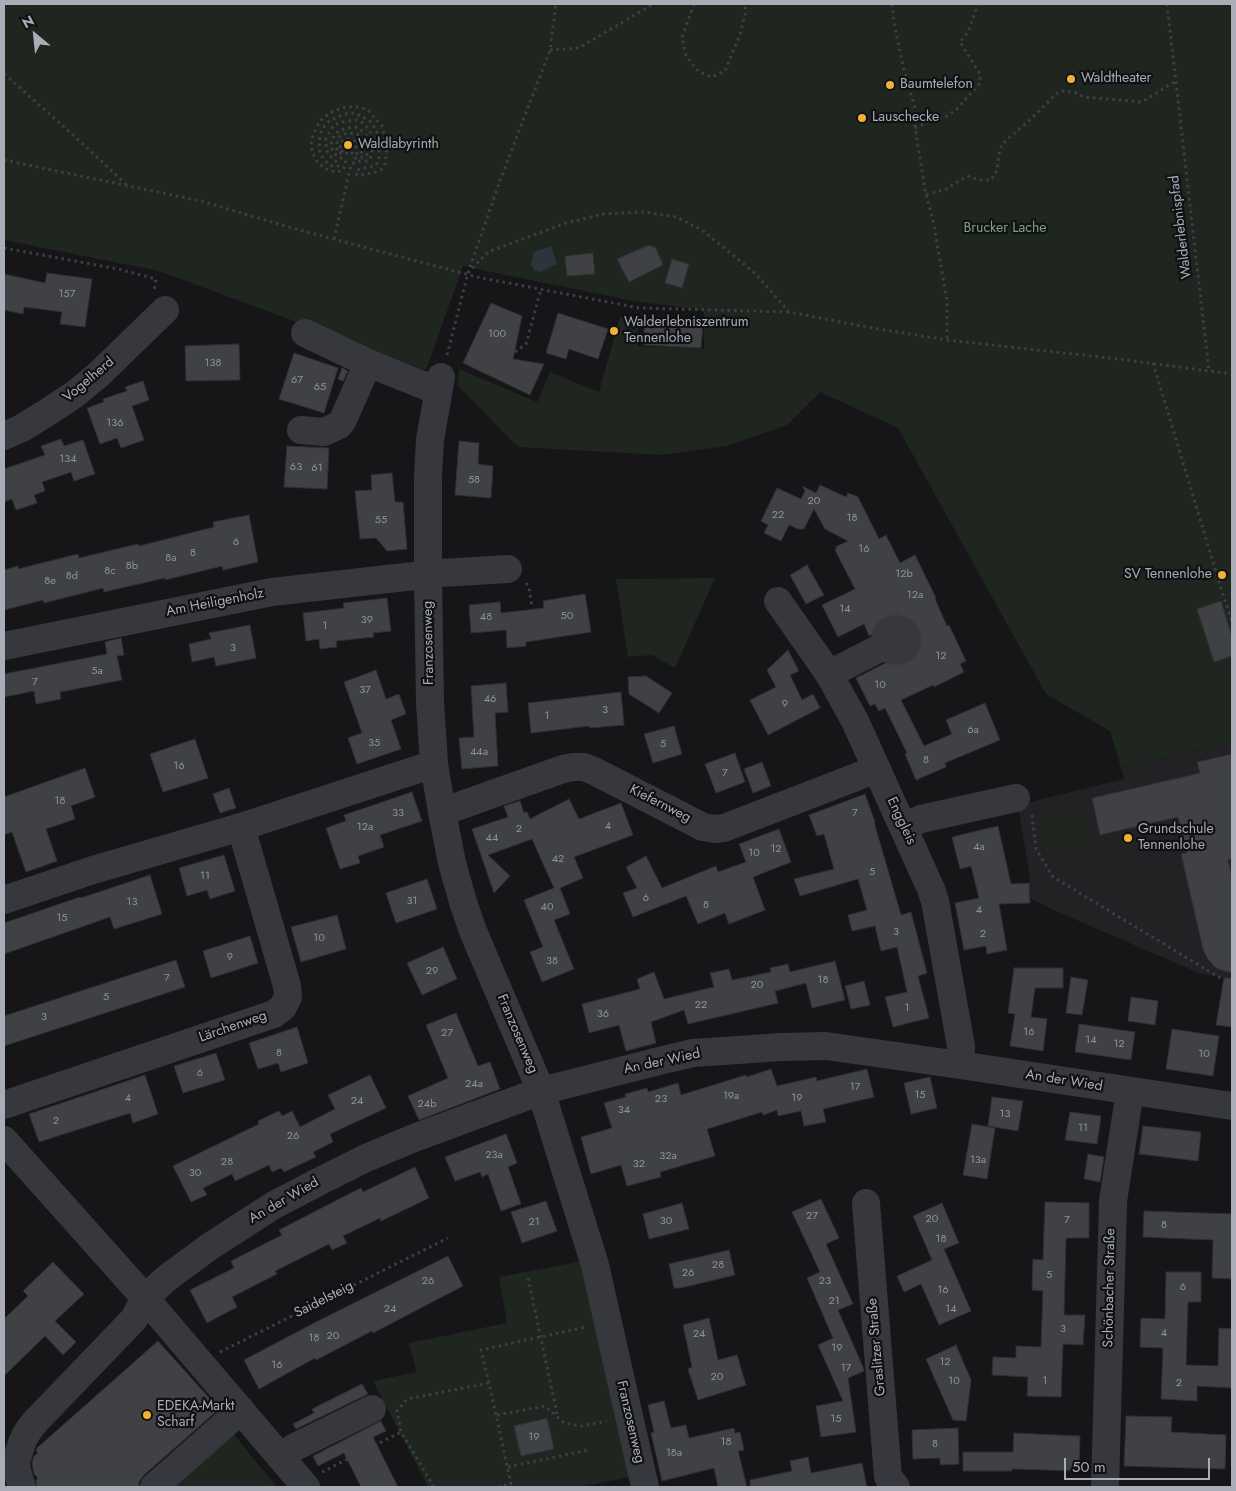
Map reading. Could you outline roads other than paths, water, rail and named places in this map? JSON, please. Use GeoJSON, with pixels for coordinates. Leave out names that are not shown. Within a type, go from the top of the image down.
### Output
{"type":"FeatureCollection","features":[{"type":"Feature","properties":{"kind":"street","name":"Vogelherd"},"geometry":{"type":"LineString","coordinates":[[4,436],[22,428],[75,394],[156,320]]}},
{"type":"Feature","properties":{"kind":"street"},"geometry":{"type":"LineString","coordinates":[[301,430],[324,432],[339,425],[343,420],[368,363],[305,332]]}},
{"type":"Feature","properties":{"kind":"street","name":"Franzosenweg"},"geometry":{"type":"LineString","coordinates":[[368,363],[440,384],[430,440],[428,575],[430,703],[434,764],[442,812],[452,863],[463,902],[473,931],[541,1091],[595,1265],[645,1487]]}},
{"type":"Feature","properties":{"kind":"street"},"geometry":{"type":"LineString","coordinates":[[428,575],[508,568]]}},
{"type":"Feature","properties":{"kind":"street","name":"Am Heiligenholz"},"geometry":{"type":"LineString","coordinates":[[4,646],[272,592],[428,575]]}},
{"type":"Feature","properties":{"kind":"street","name":"Enggleis"},"geometry":{"type":"LineString","coordinates":[[778,601],[829,674],[855,721],[932,889],[961,1046],[960,1065]]}},
{"type":"Feature","properties":{"kind":"street"},"geometry":{"type":"LineString","coordinates":[[829,674],[894,638]]}},
{"type":"Feature","properties":{"kind":"street"},"geometry":{"type":"LineString","coordinates":[[4,900],[93,870],[240,827],[434,764]]}},
{"type":"Feature","properties":{"kind":"street","name":"Kiefernweg"},"geometry":{"type":"LineString","coordinates":[[442,812],[573,766],[584,767],[594,771],[703,826],[714,829],[724,828],[877,769]]}},
{"type":"Feature","properties":{"kind":"street"},"geometry":{"type":"LineString","coordinates":[[903,827],[921,819],[1024,805]]}},
{"type":"Feature","properties":{"kind":"street","name":"Lärchenweg"},"geometry":{"type":"LineString","coordinates":[[4,1105],[274,1014],[283,1007],[288,997],[287,986],[240,827]]}},
{"type":"Feature","properties":{"kind":"street","name":"An der Wied"},"geometry":{"type":"LineString","coordinates":[[145,1298],[167,1278],[209,1247],[274,1205],[366,1158],[414,1138],[541,1091],[679,1056],[737,1049],[826,1046],[1232,1106]]}},
{"type":"Feature","properties":{"kind":"street","name":"Schönbacher Straße"},"geometry":{"type":"LineString","coordinates":[[1106,1487],[1113,1201],[1130,1091]]}},
{"type":"Feature","properties":{"kind":"street"},"geometry":{"type":"LineString","coordinates":[[4,1140],[145,1298],[304,1485]]}},
{"type":"Feature","properties":{"kind":"street","name":"Graslitzer Straße"},"geometry":{"type":"LineString","coordinates":[[866,1204],[888,1476],[896,1487]]}},
{"type":"Feature","properties":{"kind":"street"},"geometry":{"type":"LineString","coordinates":[[20,1480],[16,1465],[17,1456],[23,1440],[34,1423],[134,1319],[145,1298]]}},
{"type":"Feature","properties":{"kind":"street"},"geometry":{"type":"LineString","coordinates":[[281,1458],[293,1448],[372,1409]]}},
{"type":"Feature","properties":{"kind":"street"},"geometry":{"type":"LineString","coordinates":[[154,1487],[241,1410]]}},
{"type":"Feature","properties":{"kind":"place","name":"Waldtheater"},"geometry":{"type":"Point","coordinates":[1071,79]}},
{"type":"Feature","properties":{"kind":"place","name":"Baumtelefon"},"geometry":{"type":"Point","coordinates":[890,85]}},
{"type":"Feature","properties":{"kind":"place","name":"Lauschecke"},"geometry":{"type":"Point","coordinates":[862,118]}},
{"type":"Feature","properties":{"kind":"place","name":"Waldlabyrinth"},"geometry":{"type":"Point","coordinates":[348,145]}},
{"type":"Feature","properties":{"kind":"place","name":"Walderlebniszentrum Tennenlohe"},"geometry":{"type":"Point","coordinates":[614,331]}},
{"type":"Feature","properties":{"kind":"place","name":"SV Tennenlohe"},"geometry":{"type":"Point","coordinates":[1222,575]}},
{"type":"Feature","properties":{"kind":"place","name":"Grundschule Tennenlohe"},"geometry":{"type":"Point","coordinates":[1128,838]}},
{"type":"Feature","properties":{"kind":"place","name":"EDEKA-Markt Scharf"},"geometry":{"type":"Point","coordinates":[147,1415]}},
{"type":"Feature","properties":{"kind":"park label","name":"Brucker Lache"},"geometry":{"type":"Point","coordinates":[1005,229]}}]}
